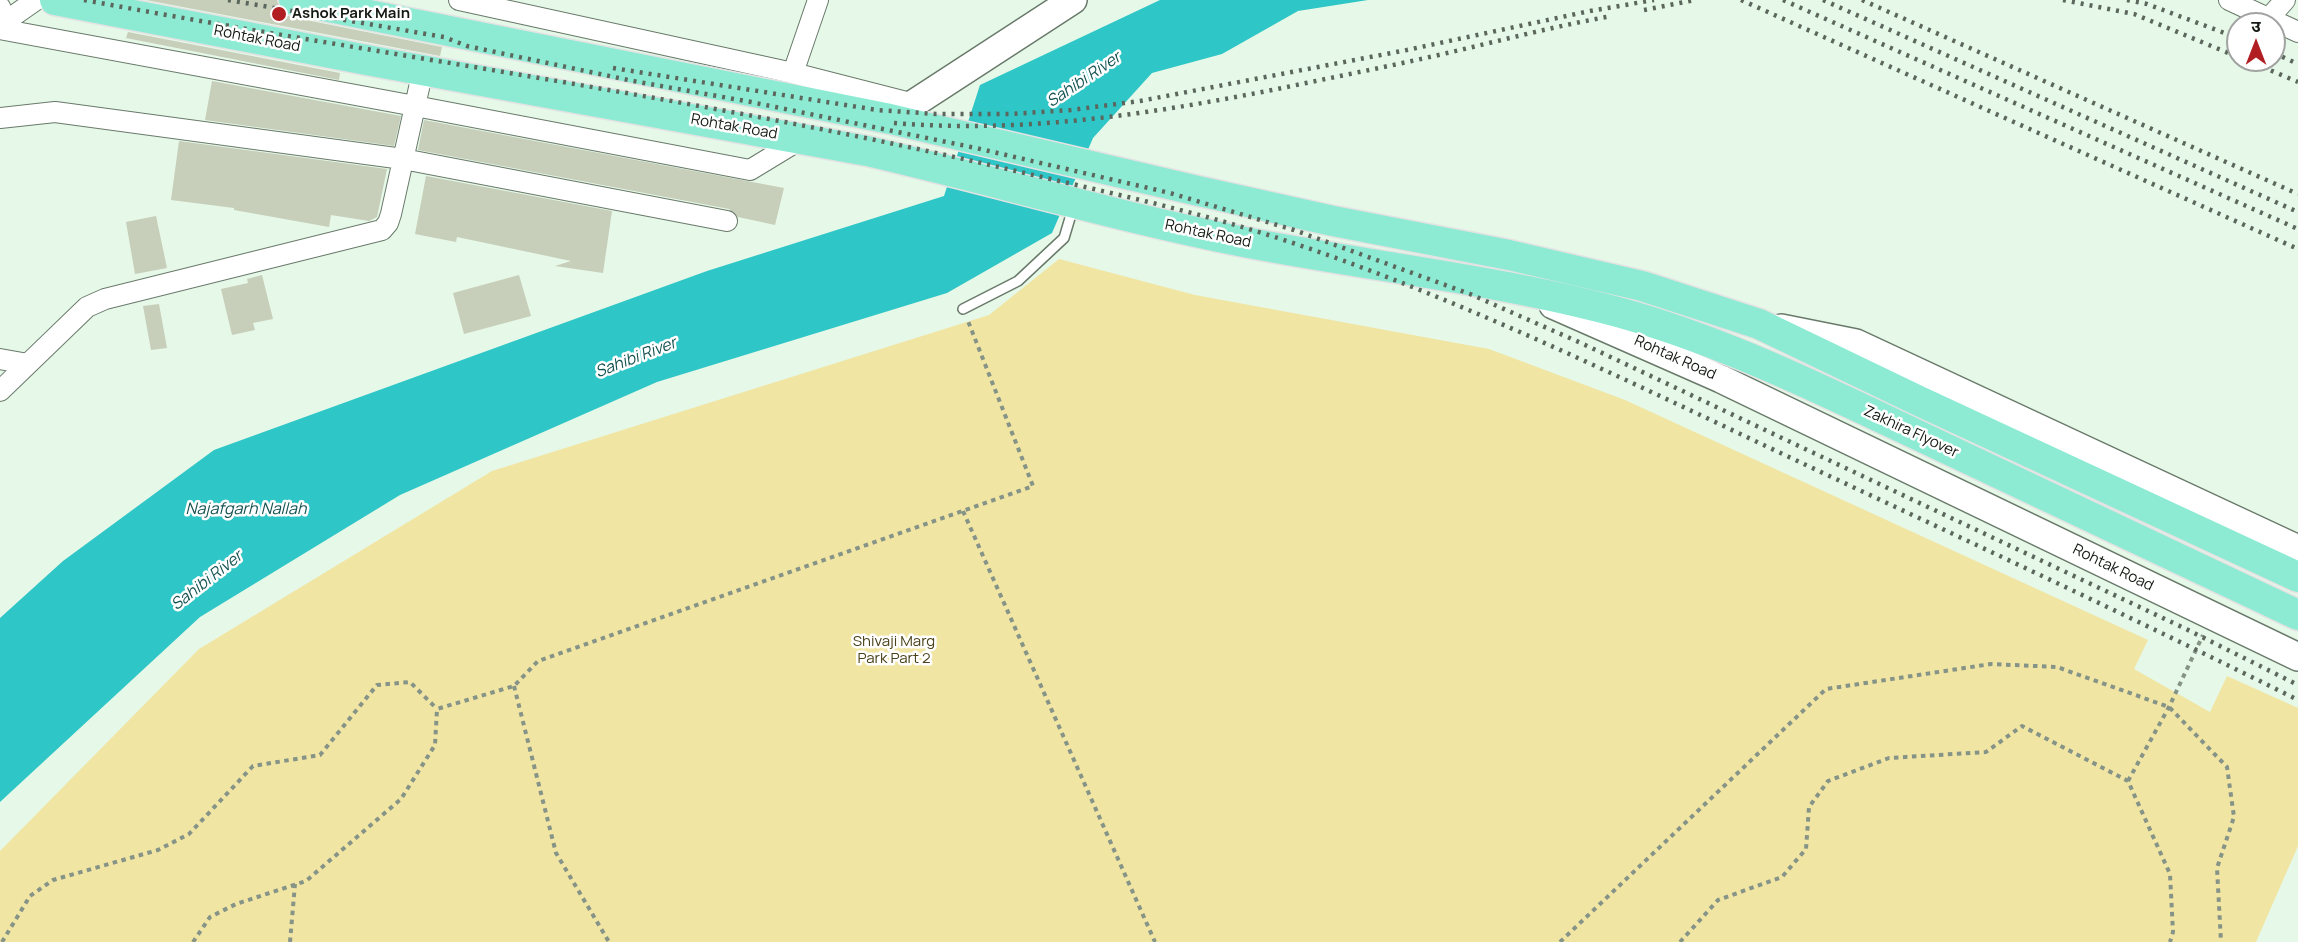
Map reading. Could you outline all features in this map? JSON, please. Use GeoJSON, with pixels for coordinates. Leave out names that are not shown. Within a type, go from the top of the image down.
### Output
{"type":"FeatureCollection","features":[{"type":"Feature","properties":{"kind":"main road","name":"Rohtak Road"},"geometry":{"type":"LineString","coordinates":[[55,0],[867,151],[938,167],[1127,217],[1246,242],[1510,286],[1721,379],[2298,657]]}},
{"type":"Feature","properties":{"kind":"main road"},"geometry":{"type":"LineString","coordinates":[[294,0],[902,112],[955,134],[1087,166],[1333,221],[1509,255],[1642,286],[1759,324],[1856,343],[2298,549]]}},
{"type":"Feature","properties":{"kind":"main road"},"geometry":{"type":"LineString","coordinates":[[902,112],[1073,0]]}},
{"type":"Feature","properties":{"kind":"main road","name":"Zakhira Flyover"},"geometry":{"type":"LineString","coordinates":[[1510,286],[1633,317],[1746,357],[2298,615]]}},
{"type":"Feature","properties":{"kind":"main road","name":"Zakhira Flyover"},"geometry":{"type":"LineString","coordinates":[[1759,324],[2298,577]]}},
{"type":"Feature","properties":{"kind":"street"},"geometry":{"type":"LineString","coordinates":[[2,22],[36,0]]}},
{"type":"Feature","properties":{"kind":"street"},"geometry":{"type":"LineString","coordinates":[[459,0],[793,72],[902,112]]}},
{"type":"Feature","properties":{"kind":"street"},"geometry":{"type":"LineString","coordinates":[[793,72],[818,0]]}},
{"type":"Feature","properties":{"kind":"street"},"geometry":{"type":"LineString","coordinates":[[2229,0],[2256,12]]}},
{"type":"Feature","properties":{"kind":"street"},"geometry":{"type":"LineString","coordinates":[[2274,12],[2285,0]]}},
{"type":"Feature","properties":{"kind":"street"},"geometry":{"type":"LineString","coordinates":[[2,22],[415,106],[750,170],[801,139]]}},
{"type":"Feature","properties":{"kind":"street"},"geometry":{"type":"LineString","coordinates":[[0,391],[87,307],[105,298],[382,230],[391,214],[423,70]]}},
{"type":"Feature","properties":{"kind":"street"},"geometry":{"type":"LineString","coordinates":[[0,118],[55,112],[403,159],[727,221]]}},
{"type":"Feature","properties":{"kind":"street"},"geometry":{"type":"LineString","coordinates":[[0,359],[28,364]]}},
{"type":"Feature","properties":{"kind":"lane"},"geometry":{"type":"LineString","coordinates":[[963,309],[1018,281],[1064,238],[1074,203]]}},
{"type":"Feature","properties":{"kind":"path"},"geometry":{"type":"LineString","coordinates":[[437,709],[514,686],[538,661],[1033,486],[963,309]]}},
{"type":"Feature","properties":{"kind":"path"},"geometry":{"type":"LineString","coordinates":[[963,511],[1155,942]]}},
{"type":"Feature","properties":{"kind":"path"},"geometry":{"type":"LineString","coordinates":[[2128,781],[2169,707],[2212,616]]}},
{"type":"Feature","properties":{"kind":"path"},"geometry":{"type":"LineString","coordinates":[[1560,942],[1826,689],[1991,663],[2057,667],[2169,707],[2227,767],[2234,818],[2217,868],[2221,942]]}},
{"type":"Feature","properties":{"kind":"path"},"geometry":{"type":"LineString","coordinates":[[2,942],[30,896],[53,880],[158,850],[189,834],[253,766],[320,755],[377,685],[410,682],[437,709],[435,745],[401,799],[306,881],[236,904],[210,917],[193,942]]}},
{"type":"Feature","properties":{"kind":"path"},"geometry":{"type":"LineString","coordinates":[[514,686],[556,853],[609,942]]}},
{"type":"Feature","properties":{"kind":"path"},"geometry":{"type":"LineString","coordinates":[[1680,942],[1718,900],[1782,877],[1806,849],[1809,807],[1828,781],[1889,758],[1986,752],[2022,726],[2128,781],[2170,873],[2173,932],[2170,942]]}},
{"type":"Feature","properties":{"kind":"path"},"geometry":{"type":"LineString","coordinates":[[290,942],[296,884]]}},
{"type":"Feature","properties":{"kind":"green space","name":"Shivaji Marg Park Part 2"},"geometry":{"type":"Polygon","coordinates":[[[1059,259],[1195,295],[1489,349],[1625,400],[2148,640],[2134,669],[2210,712],[2227,676],[2298,708],[2298,846],[2256,942],[0,942],[0,851],[199,649],[492,471],[989,315],[1059,259]]]}},
{"type":"Feature","properties":{"kind":"water","name":"Najafgarh Nallah"},"geometry":{"type":"Polygon","coordinates":[[[1160,0],[1368,0],[1298,11],[1222,54],[1152,73],[1093,138],[1052,233],[947,293],[657,382],[400,495],[200,617],[0,802],[0,618],[63,561],[214,450],[707,271],[944,196],[980,85],[1160,0]]]}},
{"type":"Feature","properties":{"kind":"building"},"geometry":{"type":"Polygon","coordinates":[[[146,0],[277,0],[282,13],[291,17],[442,47],[440,56],[146,0]]]}},
{"type":"Feature","properties":{"kind":"building"},"geometry":{"type":"Polygon","coordinates":[[[128,32],[340,73],[339,80],[126,38],[128,32]]]}},
{"type":"Feature","properties":{"kind":"building"},"geometry":{"type":"Polygon","coordinates":[[[212,81],[401,116],[394,146],[205,120],[212,81]]]}},
{"type":"Feature","properties":{"kind":"building"},"geometry":{"type":"Polygon","coordinates":[[[424,120],[784,188],[775,225],[738,217],[729,209],[418,150],[424,120]]]}},
{"type":"Feature","properties":{"kind":"building"},"geometry":{"type":"Polygon","coordinates":[[[179,141],[387,169],[377,217],[369,221],[331,215],[329,227],[234,210],[234,208],[171,200],[179,141]]]}},
{"type":"Feature","properties":{"kind":"building"},"geometry":{"type":"Polygon","coordinates":[[[426,176],[612,211],[603,273],[555,266],[571,261],[457,237],[456,242],[415,234],[426,176]]]}},
{"type":"Feature","properties":{"kind":"building"},"geometry":{"type":"Polygon","coordinates":[[[156,216],[167,268],[135,274],[126,222],[156,216]]]}},
{"type":"Feature","properties":{"kind":"building"},"geometry":{"type":"Polygon","coordinates":[[[262,275],[273,319],[253,323],[255,330],[232,335],[221,289],[248,283],[247,279],[262,275]]]}},
{"type":"Feature","properties":{"kind":"building"},"geometry":{"type":"Polygon","coordinates":[[[519,275],[531,316],[464,334],[453,293],[519,275]]]}},
{"type":"Feature","properties":{"kind":"building"},"geometry":{"type":"Polygon","coordinates":[[[159,304],[167,348],[151,350],[143,306],[159,304]]]}},
{"type":"Feature","properties":{"kind":"railway"},"geometry":{"type":"LineString","coordinates":[[84,0],[787,122],[1089,188],[1259,232],[1420,290],[1544,343],[2044,577],[2298,700]]}},
{"type":"Feature","properties":{"kind":"railway"},"geometry":{"type":"LineString","coordinates":[[228,0],[444,37],[467,46],[633,81],[751,102],[976,148],[1170,193],[1294,230],[1470,294],[1581,343],[2184,628],[2298,685]]}},
{"type":"Feature","properties":{"kind":"railway"},"geometry":{"type":"LineString","coordinates":[[613,68],[877,110],[936,114],[1011,114],[1071,110],[1140,101],[1654,0]]}},
{"type":"Feature","properties":{"kind":"railway"},"geometry":{"type":"LineString","coordinates":[[1644,10],[1695,0]]}},
{"type":"Feature","properties":{"kind":"railway"},"geometry":{"type":"LineString","coordinates":[[1741,0],[2298,249]]}},
{"type":"Feature","properties":{"kind":"railway"},"geometry":{"type":"LineString","coordinates":[[1783,0],[2298,229]]}},
{"type":"Feature","properties":{"kind":"railway"},"geometry":{"type":"LineString","coordinates":[[1823,0],[2298,212]]}},
{"type":"Feature","properties":{"kind":"railway"},"geometry":{"type":"LineString","coordinates":[[1862,0],[2298,194]]}},
{"type":"Feature","properties":{"kind":"railway"},"geometry":{"type":"LineString","coordinates":[[2063,0],[2134,14],[2226,52]]}},
{"type":"Feature","properties":{"kind":"railway"},"geometry":{"type":"LineString","coordinates":[[2127,0],[2147,4],[2226,34]]}},
{"type":"Feature","properties":{"kind":"railway"},"geometry":{"type":"LineString","coordinates":[[894,123],[993,126],[1141,113],[1287,87],[1612,16]]}},
{"type":"Feature","properties":{"kind":"railway"},"geometry":{"type":"LineString","coordinates":[[2286,58],[2298,64]]}},
{"type":"Feature","properties":{"kind":"railway"},"geometry":{"type":"LineString","coordinates":[[2274,72],[2298,82]]}},
{"type":"Feature","properties":{"kind":"place","name":"Ashok Park Main"},"geometry":{"type":"Point","coordinates":[279,14]}},
{"type":"Feature","properties":{"kind":"water label","name":"Sahibi River"},"geometry":{"type":"Point","coordinates":[1084,80]}},
{"type":"Feature","properties":{"kind":"water label","name":"Sahibi River"},"geometry":{"type":"Point","coordinates":[636,358]}},
{"type":"Feature","properties":{"kind":"water label","name":"Sahibi River"},"geometry":{"type":"Point","coordinates":[207,581]}}]}
